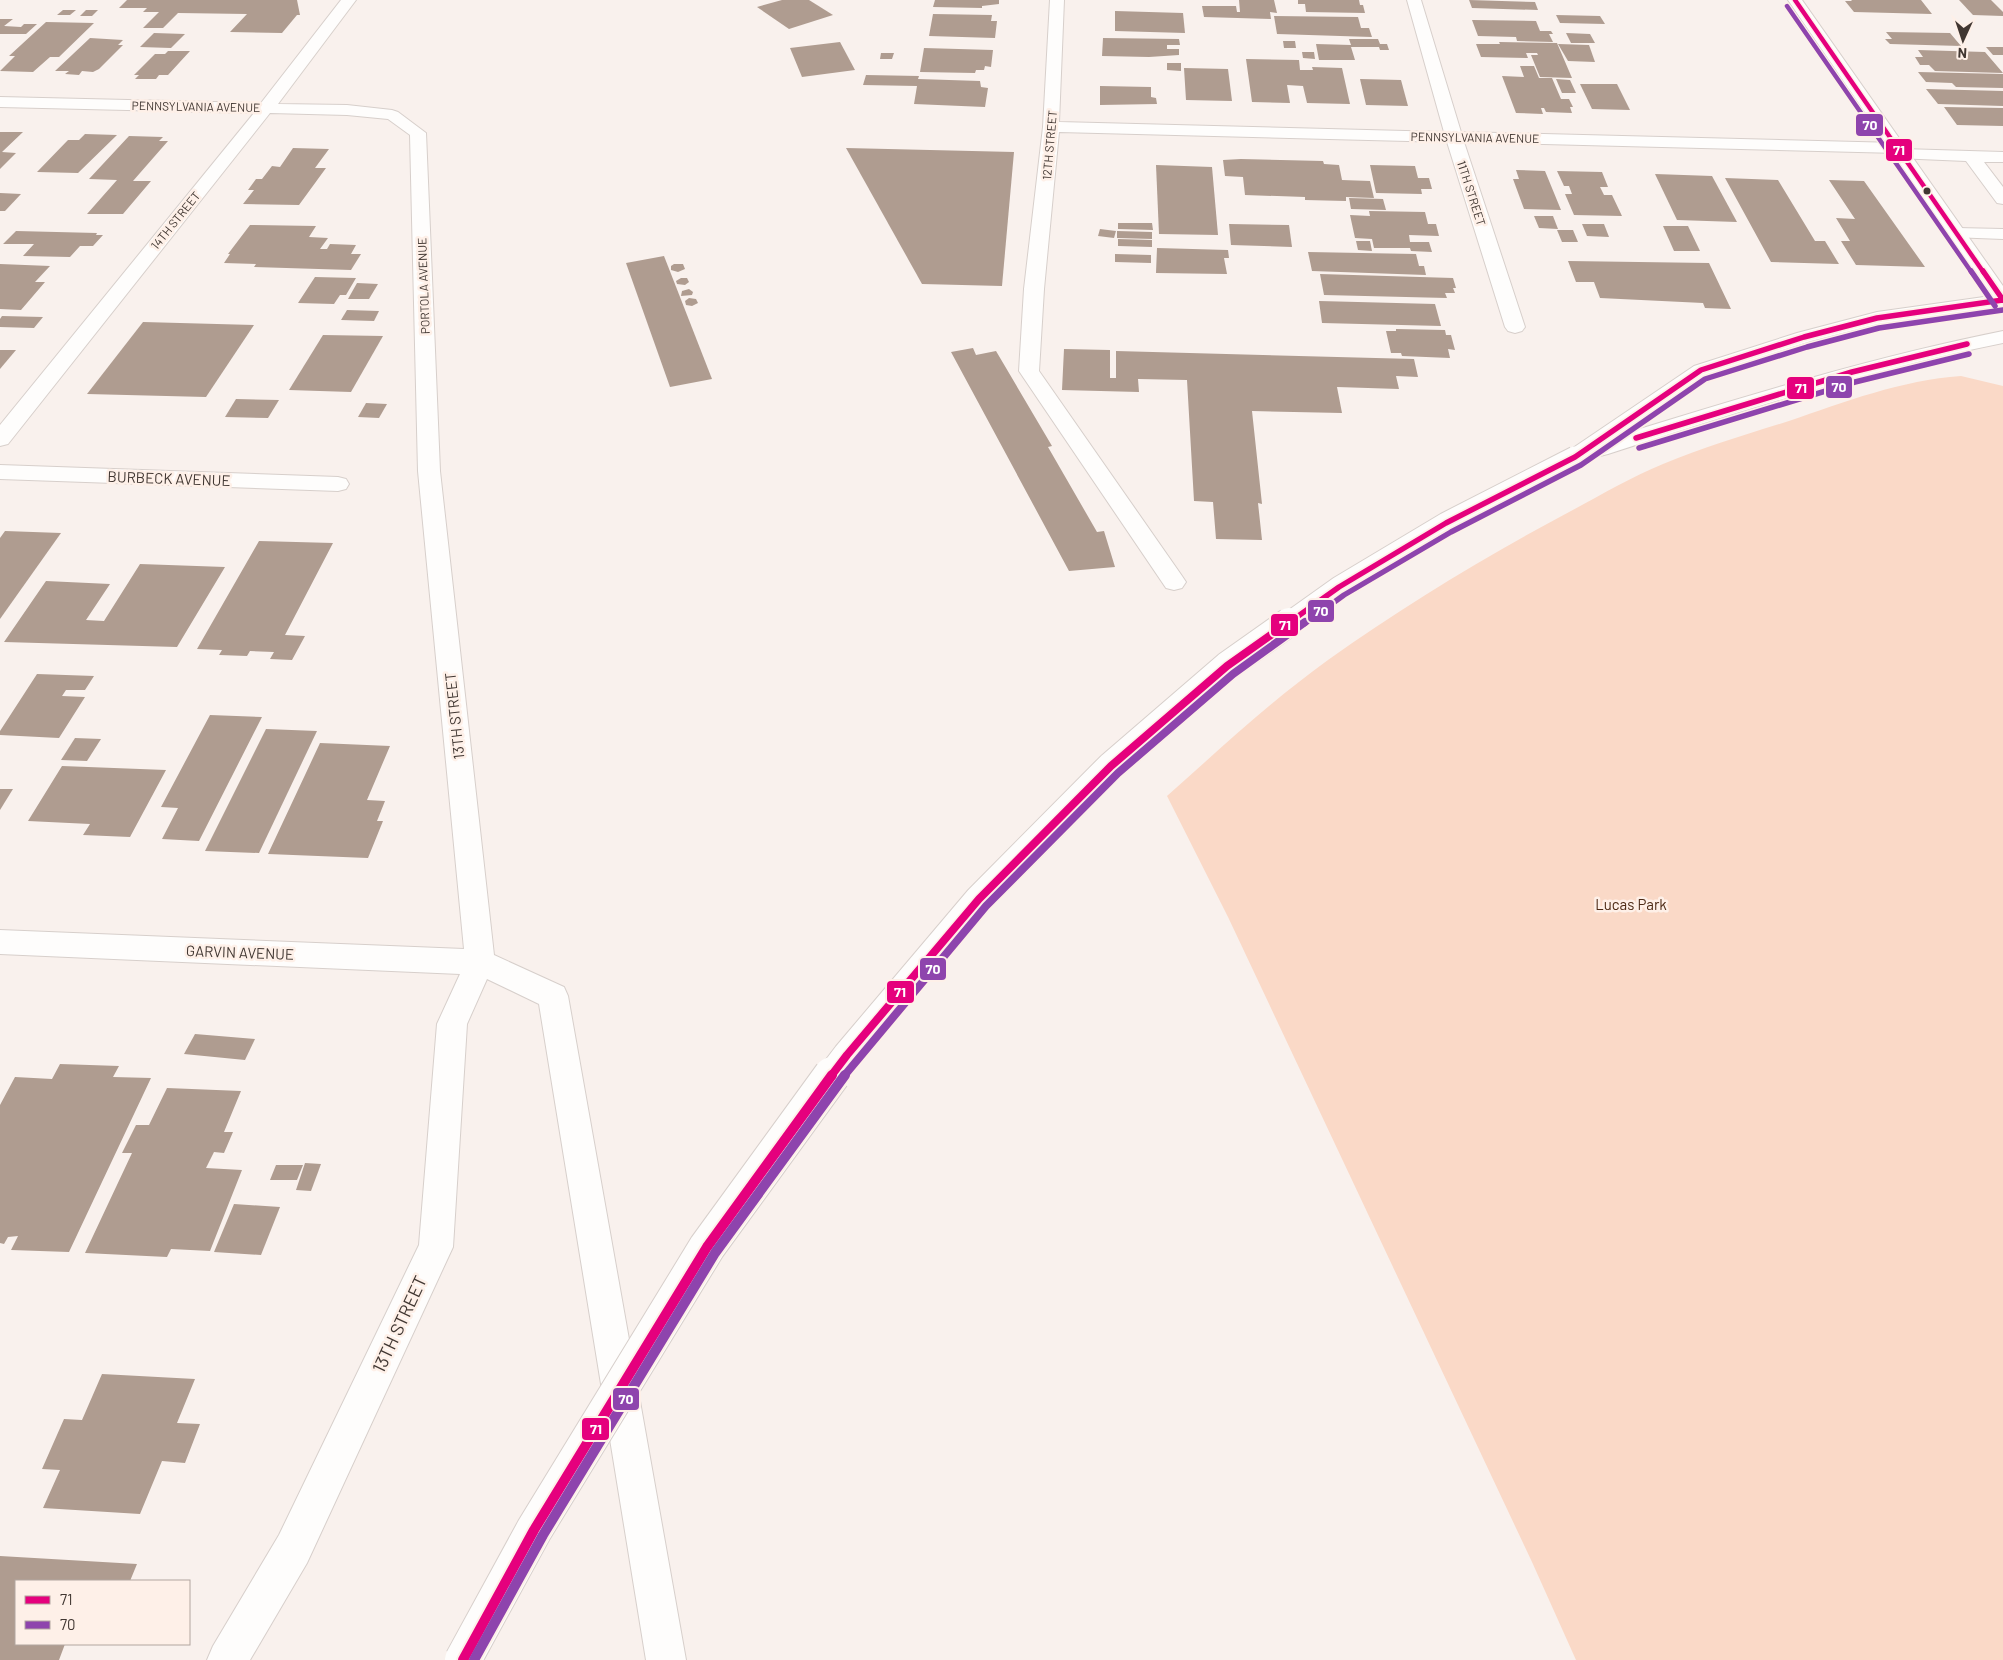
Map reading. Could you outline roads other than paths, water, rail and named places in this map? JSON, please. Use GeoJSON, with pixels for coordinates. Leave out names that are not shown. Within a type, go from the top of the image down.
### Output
{"type":"FeatureCollection","features":[{"type":"Feature","properties":{"kind":"street","name":"14TH STREET"},"geometry":{"type":"LineString","coordinates":[[0,439],[266,108],[348,0]]}},
{"type":"Feature","properties":{"kind":"street","name":"12TH STREET"},"geometry":{"type":"LineString","coordinates":[[1057,0],[1051,127],[1034,289],[1029,371],[1174,582]]}},
{"type":"Feature","properties":{"kind":"street","name":"11TH STREET"},"geometry":{"type":"LineString","coordinates":[[1414,0],[1454,137],[1515,328]]}},
{"type":"Feature","properties":{"kind":"street"},"geometry":{"type":"LineString","coordinates":[[463,1660],[534,1530],[707,1247],[847,1055],[979,899],[1111,766],[1227,666],[1348,582],[1446,523],[1575,457],[1701,370],[1804,337],[1877,318],[2003,300],[1795,0]]}},
{"type":"Feature","properties":{"kind":"street","name":"PENNSYLVANIA AVENUE"},"geometry":{"type":"LineString","coordinates":[[0,102],[346,110],[392,115]]}},
{"type":"Feature","properties":{"kind":"street","name":"PORTOLA AVENUE"},"geometry":{"type":"LineString","coordinates":[[392,115],[418,133],[429,471]]}},
{"type":"Feature","properties":{"kind":"street","name":"PENNSYLVANIA AVENUE"},"geometry":{"type":"LineString","coordinates":[[1051,127],[1900,151],[2003,157]]}},
{"type":"Feature","properties":{"kind":"street"},"geometry":{"type":"LineString","coordinates":[[1971,156],[2003,199]]}},
{"type":"Feature","properties":{"kind":"street"},"geometry":{"type":"LineString","coordinates":[[1957,233],[2003,234]]}},
{"type":"Feature","properties":{"kind":"street"},"geometry":{"type":"LineString","coordinates":[[1575,457],[1852,372],[1897,360],[2003,337]]}},
{"type":"Feature","properties":{"kind":"street","name":"13TH STREET"},"geometry":{"type":"LineString","coordinates":[[227,1660],[293,1549],[436,1247],[452,1024],[480,962],[429,471]]}},
{"type":"Feature","properties":{"kind":"street","name":"BURBECK AVENUE"},"geometry":{"type":"LineString","coordinates":[[0,472],[338,484]]}},
{"type":"Feature","properties":{"kind":"street","name":"GARVIN AVENUE"},"geometry":{"type":"LineString","coordinates":[[0,942],[480,962]]}},
{"type":"Feature","properties":{"kind":"street"},"geometry":{"type":"LineString","coordinates":[[480,962],[553,996],[666,1660]]}},
{"type":"Feature","properties":{"kind":"park label","name":"Lucas Park"},"geometry":{"type":"Point","coordinates":[1631,904]}}]}
